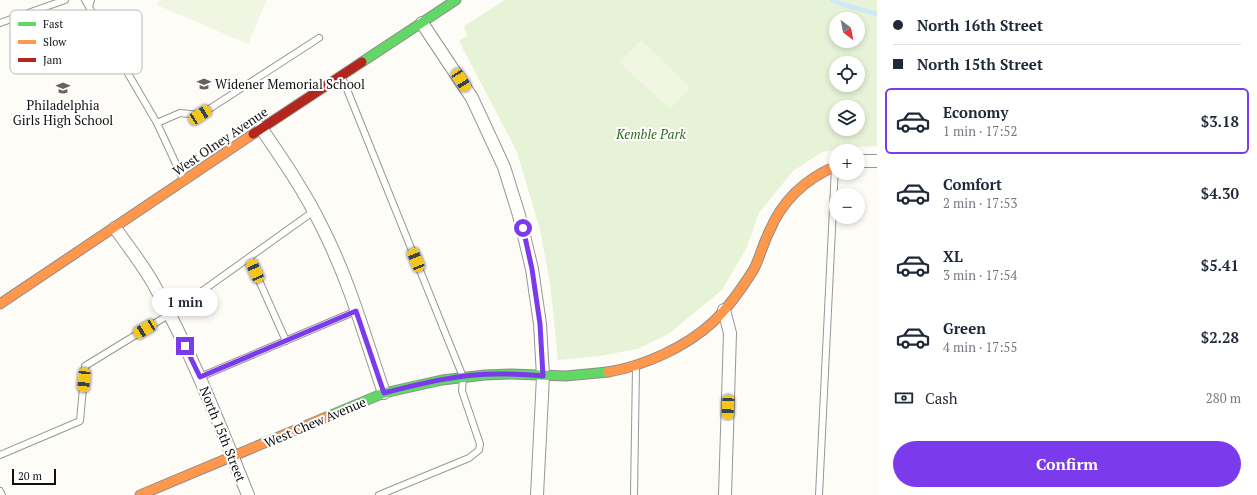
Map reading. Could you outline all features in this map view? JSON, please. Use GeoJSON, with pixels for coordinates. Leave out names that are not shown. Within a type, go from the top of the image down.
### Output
{"type":"FeatureCollection","features":[{"type":"Feature","properties":{"kind":"street","name":"West Olney Avenue"},"geometry":{"type":"LineString","coordinates":[[0,304],[115,228],[261,128],[456,0]]}},
{"type":"Feature","properties":{"kind":"street"},"geometry":{"type":"LineString","coordinates":[[422,22],[472,98],[504,167],[520,215],[532,269],[540,324],[543,376],[537,495]]}},
{"type":"Feature","properties":{"kind":"street"},"geometry":{"type":"LineString","coordinates":[[261,128],[297,181],[322,227],[346,280],[384,393]]}},
{"type":"Feature","properties":{"kind":"street"},"geometry":{"type":"LineString","coordinates":[[865,161],[877,161]]}},
{"type":"Feature","properties":{"kind":"street","name":"West Chew Avenue"},"geometry":{"type":"LineString","coordinates":[[140,495],[384,393],[423,383],[463,377],[502,374],[543,376],[603,373],[636,366],[657,357],[709,326],[724,310],[754,268],[770,229],[779,212],[796,190],[822,171],[829,168]]}},
{"type":"Feature","properties":{"kind":"street","name":"North 15th Street"},"geometry":{"type":"LineString","coordinates":[[115,228],[152,282],[170,314],[200,377],[248,495]]}},
{"type":"Feature","properties":{"kind":"street"},"geometry":{"type":"LineString","coordinates":[[724,310],[730,333],[725,495]]}},
{"type":"Feature","properties":{"kind":"lane"},"geometry":{"type":"LineString","coordinates":[[37,10],[66,0]]}},
{"type":"Feature","properties":{"kind":"lane"},"geometry":{"type":"LineString","coordinates":[[85,0],[91,10]]}},
{"type":"Feature","properties":{"kind":"lane"},"geometry":{"type":"LineString","coordinates":[[89,7],[91,0]]}},
{"type":"Feature","properties":{"kind":"lane"},"geometry":{"type":"LineString","coordinates":[[0,23],[10,20]]}},
{"type":"Feature","properties":{"kind":"lane"},"geometry":{"type":"LineString","coordinates":[[157,123],[180,113],[200,115],[319,38]]}},
{"type":"Feature","properties":{"kind":"lane"},"geometry":{"type":"LineString","coordinates":[[128,74],[157,123],[184,181]]}},
{"type":"Feature","properties":{"kind":"lane"},"geometry":{"type":"LineString","coordinates":[[341,76],[463,377],[462,391],[480,444],[479,450],[469,458],[379,495]]}},
{"type":"Feature","properties":{"kind":"lane"},"geometry":{"type":"LineString","coordinates":[[819,495],[835,180]]}},
{"type":"Feature","properties":{"kind":"lane"},"geometry":{"type":"LineString","coordinates":[[0,455],[80,421],[85,366],[170,314],[314,211]]}},
{"type":"Feature","properties":{"kind":"lane"},"geometry":{"type":"LineString","coordinates":[[249,258],[286,341]]}},
{"type":"Feature","properties":{"kind":"lane"},"geometry":{"type":"LineString","coordinates":[[200,377],[356,311]]}},
{"type":"Feature","properties":{"kind":"lane"},"geometry":{"type":"LineString","coordinates":[[634,495],[636,366]]}},
{"type":"Feature","properties":{"kind":"lane"},"geometry":{"type":"LineString","coordinates":[[0,491],[2,495]]}},
{"type":"Feature","properties":{"kind":"green space"},"geometry":{"type":"Polygon","coordinates":[[[159,0],[267,0],[248,44],[157,5],[159,0]]]}},
{"type":"Feature","properties":{"kind":"green space","name":"Kemble Park"},"geometry":{"type":"Polygon","coordinates":[[[505,0],[877,0],[877,146],[865,147],[865,144],[829,144],[829,151],[822,152],[793,171],[759,213],[746,249],[722,290],[667,335],[637,349],[599,356],[558,360],[550,283],[540,230],[517,152],[459,41],[467,36],[464,26],[505,0]]]}},
{"type":"Feature","properties":{"kind":"green space"},"geometry":{"type":"Polygon","coordinates":[[[641,40],[690,88],[670,109],[619,62],[641,40]]]}},
{"type":"Feature","properties":{"kind":"waterway"},"geometry":{"type":"LineString","coordinates":[[832,0],[877,14]]}},
{"type":"Feature","properties":{"kind":"traffic: fast"},"geometry":{"type":"LineString","coordinates":[[362,62],[456,0]]}},
{"type":"Feature","properties":{"kind":"traffic: fast"},"geometry":{"type":"LineString","coordinates":[[324,418],[384,393],[442,380],[485,375],[511,374],[566,376],[608,372]]}},
{"type":"Feature","properties":{"kind":"traffic: slow"},"geometry":{"type":"LineString","coordinates":[[0,304],[253,134]]}},
{"type":"Feature","properties":{"kind":"traffic: slow"},"geometry":{"type":"LineString","coordinates":[[608,372],[636,365],[664,354],[690,340],[713,322],[735,297],[754,269],[774,221],[781,210],[805,184],[814,177],[829,169]]}},
{"type":"Feature","properties":{"kind":"traffic: slow"},"geometry":{"type":"LineString","coordinates":[[140,495],[324,418]]}},
{"type":"Feature","properties":{"kind":"traffic: jam"},"geometry":{"type":"LineString","coordinates":[[253,134],[362,62]]}},
{"type":"Feature","properties":{"kind":"place","name":"Widener Memorial School"},"geometry":{"type":"Point","coordinates":[204,84]}},
{"type":"Feature","properties":{"kind":"place","name":"Philadelphia Girls High School"},"geometry":{"type":"Point","coordinates":[63,88]}},
{"type":"Feature","properties":{"kind":"route"},"geometry":{"type":"LineString","coordinates":[[185,346],[200,377],[356,311],[384,393],[423,383],[463,377],[502,374],[543,376],[540,324],[532,269],[523,228]]}}]}
